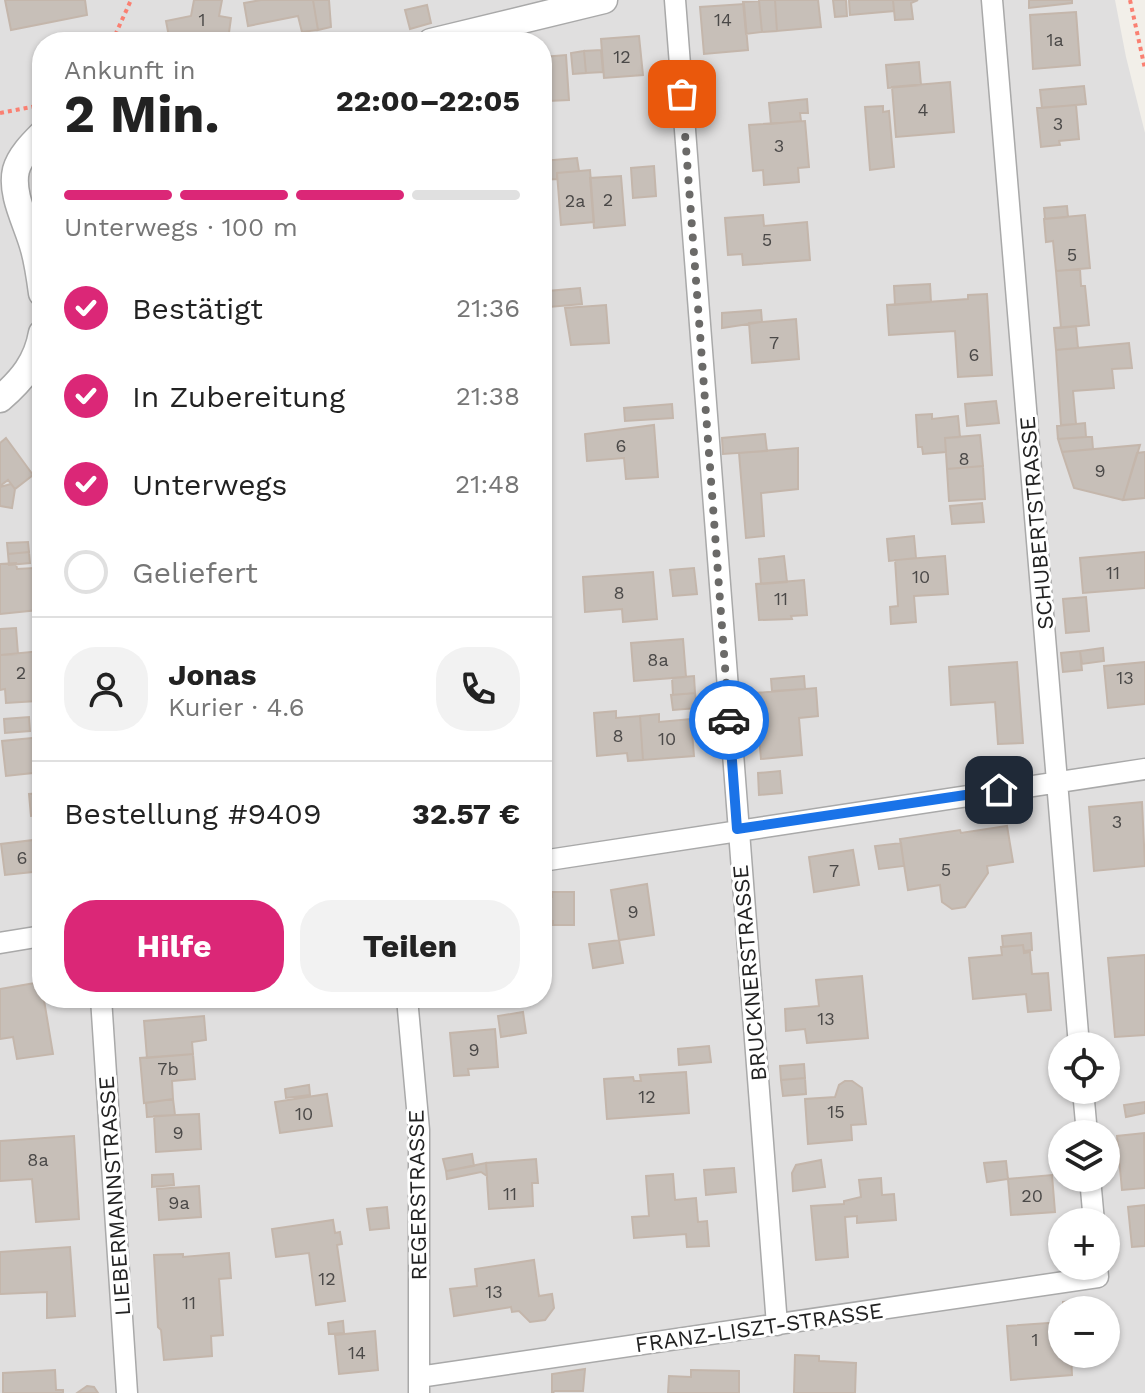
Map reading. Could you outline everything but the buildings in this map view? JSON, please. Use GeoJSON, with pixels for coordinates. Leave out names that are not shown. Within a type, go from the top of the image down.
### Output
{"type":"FeatureCollection","features":[{"type":"Feature","properties":{"kind":"street"},"geometry":{"type":"LineString","coordinates":[[472,32],[604,0]]}},
{"type":"Feature","properties":{"kind":"street","name":"BRUCKNERSTRASSE"},"geometry":{"type":"LineString","coordinates":[[675,0],[777,1325]]}},
{"type":"Feature","properties":{"kind":"street","name":"SCHUBERTSTRASSE"},"geometry":{"type":"LineString","coordinates":[[992,0],[1078,1032]]}},
{"type":"Feature","properties":{"kind":"street"},"geometry":{"type":"LineString","coordinates":[[32,146],[24,155],[8,164],[32,242]]}},
{"type":"Feature","properties":{"kind":"street"},"geometry":{"type":"LineString","coordinates":[[0,399],[32,370]]}},
{"type":"Feature","properties":{"kind":"street"},"geometry":{"type":"LineString","coordinates":[[552,859],[1145,769]]}},
{"type":"Feature","properties":{"kind":"street"},"geometry":{"type":"LineString","coordinates":[[0,943],[32,938]]}},
{"type":"Feature","properties":{"kind":"street","name":"LIEBERMANNSTRASSE"},"geometry":{"type":"LineString","coordinates":[[102,1008],[127,1393]]}},
{"type":"Feature","properties":{"kind":"street","name":"REGERSTRASSE"},"geometry":{"type":"LineString","coordinates":[[408,1008],[419,1130],[419,1385]]}},
{"type":"Feature","properties":{"kind":"street","name":"FRANZ-LISZT-STRASSE"},"geometry":{"type":"LineString","coordinates":[[419,1385],[1048,1279]]}},
{"type":"Feature","properties":{"kind":"path"},"geometry":{"type":"LineString","coordinates":[[117,32],[131,0]]}},
{"type":"Feature","properties":{"kind":"path"},"geometry":{"type":"LineString","coordinates":[[1130,0],[1145,69]]}},
{"type":"Feature","properties":{"kind":"path"},"geometry":{"type":"LineString","coordinates":[[0,113],[32,107]]}},
{"type":"Feature","properties":{"kind":"shaded area"},"geometry":{"type":"Polygon","coordinates":[[[0,0],[1115,0],[1145,133],[1145,1393],[0,1393],[0,0]]]}},
{"type":"Feature","properties":{"kind":"way so far"},"geometry":{"type":"LineString","coordinates":[[682,94],[729,720]]}},
{"type":"Feature","properties":{"kind":"route"},"geometry":{"type":"LineString","coordinates":[[729,720],[737,829],[999,790]]}}]}
